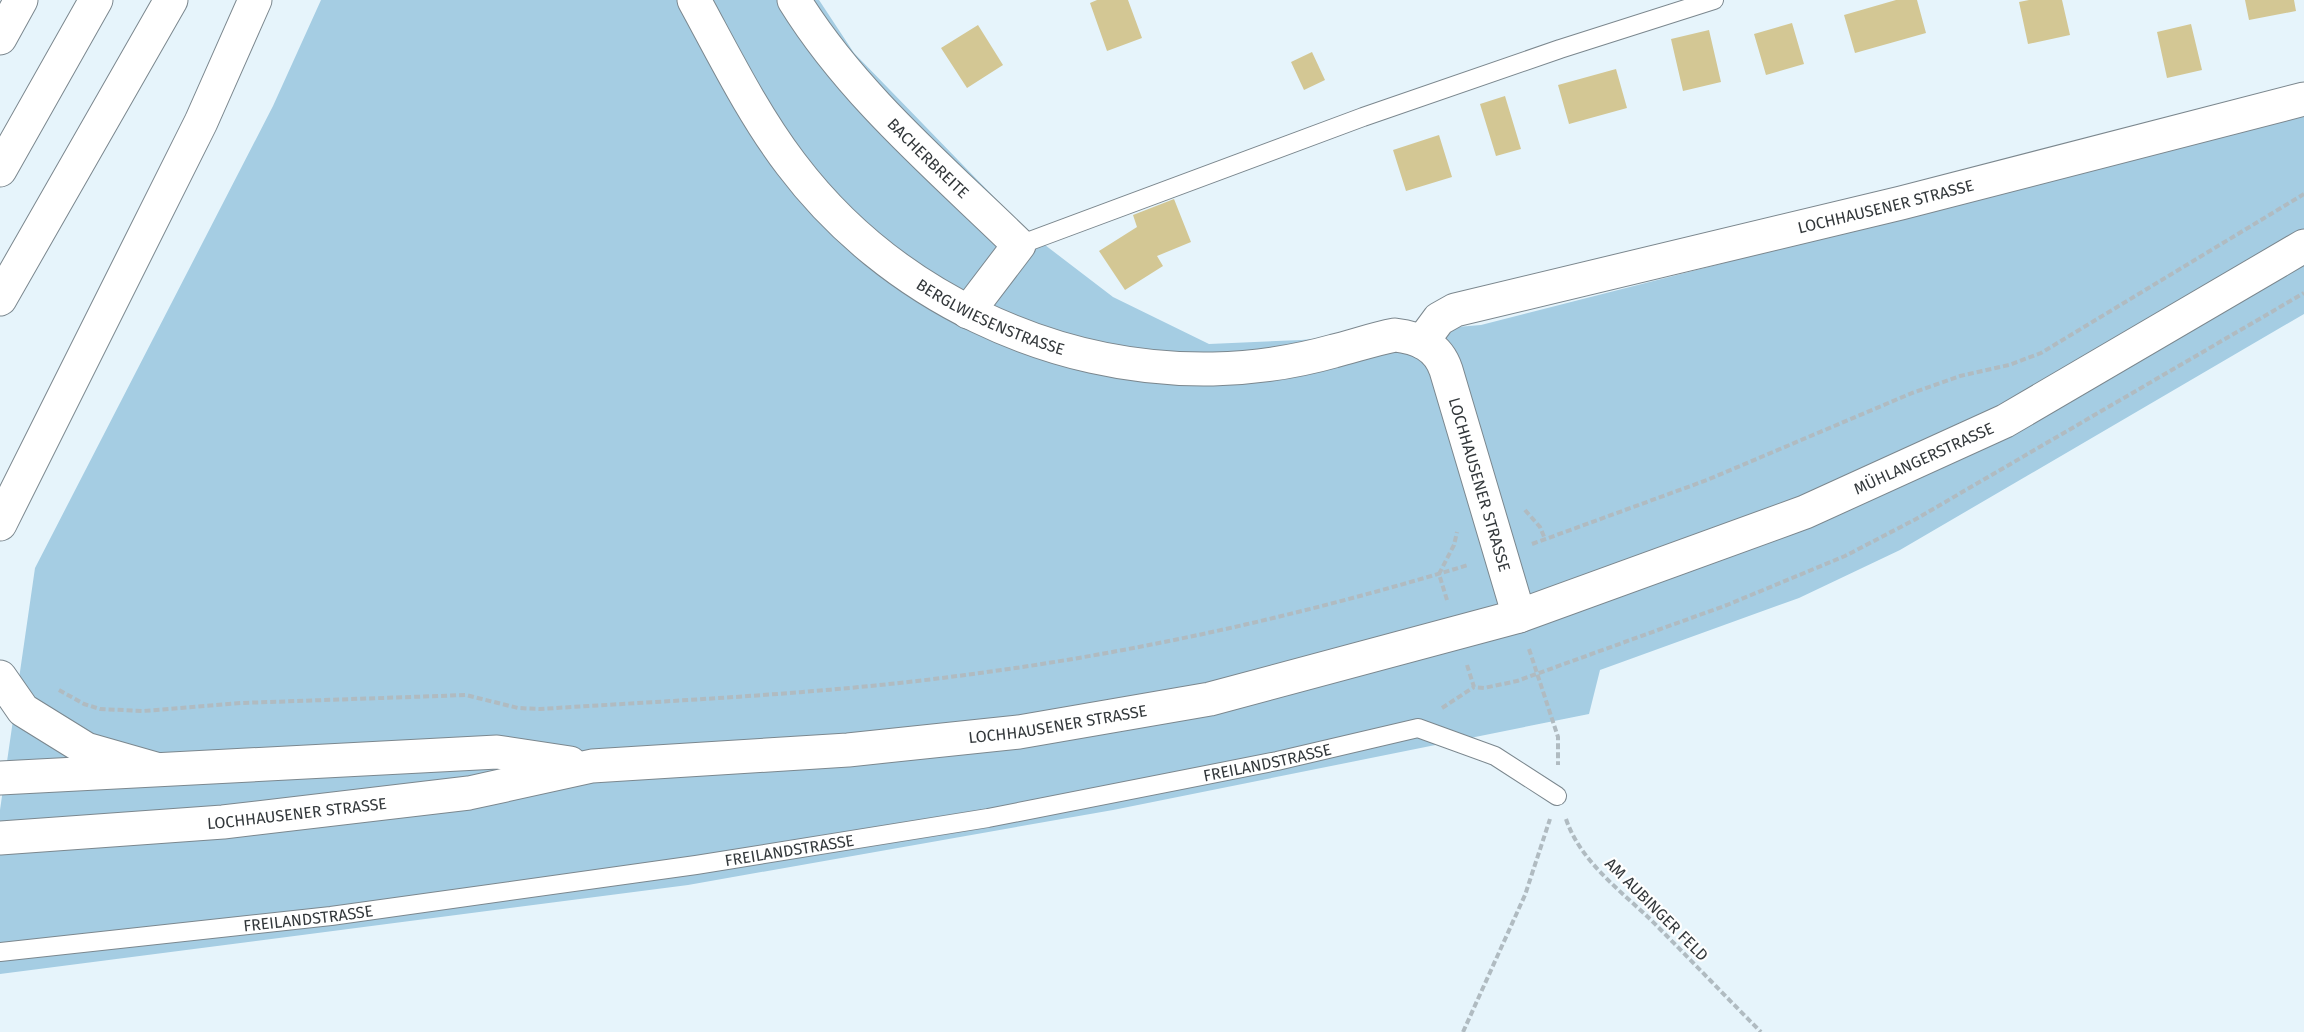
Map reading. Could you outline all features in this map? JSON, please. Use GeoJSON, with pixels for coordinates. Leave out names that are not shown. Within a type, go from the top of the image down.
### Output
{"type":"FeatureCollection","features":[{"type":"Feature","properties":{"kind":"main road"},"geometry":{"type":"LineString","coordinates":[[0,38],[21,0]]}},
{"type":"Feature","properties":{"kind":"main road"},"geometry":{"type":"LineString","coordinates":[[0,170],[96,0]]}},
{"type":"Feature","properties":{"kind":"main road"},"geometry":{"type":"LineString","coordinates":[[0,299],[171,0]]}},
{"type":"Feature","properties":{"kind":"main road"},"geometry":{"type":"LineString","coordinates":[[0,524],[201,122],[255,0]]}},
{"type":"Feature","properties":{"kind":"main road","name":"BERGLWIESENSTRASSE"},"geometry":{"type":"LineString","coordinates":[[694,0],[745,92],[791,165],[844,224],[870,248],[907,275],[968,312],[1017,335],[1079,355],[1155,367],[1212,369],[1266,364],[1333,352],[1395,335],[1410,337],[1422,342]]}},
{"type":"Feature","properties":{"kind":"main road","name":"BACHERBREITE"},"geometry":{"type":"LineString","coordinates":[[794,0],[813,30],[883,113],[1019,245]]}},
{"type":"Feature","properties":{"kind":"main road","name":"LOCHHAUSENER STRASSE"},"geometry":{"type":"LineString","coordinates":[[0,838],[222,822],[468,793],[592,766],[848,750],[1019,732],[1209,699],[1520,616],[1442,358],[1431,346],[1422,342],[1439,319],[1455,310],[1912,200],[2304,99]]}},
{"type":"Feature","properties":{"kind":"main road"},"geometry":{"type":"LineString","coordinates":[[968,312],[1019,245]]}},
{"type":"Feature","properties":{"kind":"main road","name":"MÜHLANGERSTRASSE"},"geometry":{"type":"LineString","coordinates":[[1520,616],[1805,512],[2005,421],[2304,246]]}},
{"type":"Feature","properties":{"kind":"main road"},"geometry":{"type":"LineString","coordinates":[[0,677],[23,710],[86,749],[156,770]]}},
{"type":"Feature","properties":{"kind":"main road","name":"LOCHHAUSENER STRASSE"},"geometry":{"type":"LineString","coordinates":[[0,778],[497,752],[592,766]]}},
{"type":"Feature","properties":{"kind":"lane"},"geometry":{"type":"LineString","coordinates":[[1019,245],[1363,117],[1560,49],[1714,0]]}},
{"type":"Feature","properties":{"kind":"lane"},"geometry":{"type":"LineString","coordinates":[[1419,728],[1495,756],[1557,796]]}},
{"type":"Feature","properties":{"kind":"lane","name":"FREILANDSTRASSE"},"geometry":{"type":"LineString","coordinates":[[0,952],[331,916],[696,865],[988,818],[1276,760],[1419,728]]}},
{"type":"Feature","properties":{"kind":"path"},"geometry":{"type":"LineString","coordinates":[[23,710],[41,692],[53,688],[65,692],[84,704],[100,709],[143,711],[241,703],[466,695],[518,708],[540,709],[800,692],[963,676],[1129,650],[1328,605],[1500,555],[1707,480],[1912,393],[1960,376],[2009,365],[2041,353],[2304,194]]}},
{"type":"Feature","properties":{"kind":"path"},"geometry":{"type":"LineString","coordinates":[[1439,574],[1454,544],[1457,525]]}},
{"type":"Feature","properties":{"kind":"path","name":"AM AUBINGER FELD"},"geometry":{"type":"LineString","coordinates":[[1520,616],[1558,737],[1557,796],[1570,831],[1607,880],[1650,919],[1761,1032]]}},
{"type":"Feature","properties":{"kind":"path"},"geometry":{"type":"LineString","coordinates":[[1419,728],[1474,687]]}},
{"type":"Feature","properties":{"kind":"path"},"geometry":{"type":"LineString","coordinates":[[1463,1032],[1525,895],[1557,796]]}},
{"type":"Feature","properties":{"kind":"shaded area"},"geometry":{"type":"Polygon","coordinates":[[[321,0],[819,0],[854,53],[1028,232],[1113,297],[1209,344],[1301,340],[1481,325],[2304,115],[2304,314],[1900,550],[1799,598],[1600,670],[1589,714],[1113,810],[688,885],[0,974],[0,810],[35,568],[273,106],[321,0]]]}},
{"type":"Feature","properties":{"kind":"building"},"geometry":{"type":"Polygon","coordinates":[[[1097,0],[1128,0],[1142,38],[1107,51],[1090,3],[1097,0]]]}},
{"type":"Feature","properties":{"kind":"building"},"geometry":{"type":"Polygon","coordinates":[[[1896,0],[1917,0],[1926,33],[1855,53],[1844,15],[1896,0]]]}},
{"type":"Feature","properties":{"kind":"building"},"geometry":{"type":"Polygon","coordinates":[[[2062,0],[2070,35],[2028,44],[2019,2],[2062,0]]]}},
{"type":"Feature","properties":{"kind":"building"},"geometry":{"type":"Polygon","coordinates":[[[2245,0],[2294,0],[2296,11],[2249,20],[2245,0]]]}},
{"type":"Feature","properties":{"kind":"building"},"geometry":{"type":"Polygon","coordinates":[[[1792,23],[1804,64],[1766,75],[1754,34],[1792,23]]]}},
{"type":"Feature","properties":{"kind":"building"},"geometry":{"type":"Polygon","coordinates":[[[2191,24],[2202,70],[2167,78],[2157,32],[2191,24]]]}},
{"type":"Feature","properties":{"kind":"building"},"geometry":{"type":"Polygon","coordinates":[[[978,25],[1003,65],[967,88],[941,48],[978,25]]]}},
{"type":"Feature","properties":{"kind":"building"},"geometry":{"type":"Polygon","coordinates":[[[1709,30],[1721,82],[1683,91],[1671,39],[1709,30]]]}},
{"type":"Feature","properties":{"kind":"building"},"geometry":{"type":"Polygon","coordinates":[[[1312,52],[1325,80],[1304,90],[1291,62],[1312,52]]]}},
{"type":"Feature","properties":{"kind":"building"},"geometry":{"type":"Polygon","coordinates":[[[1616,69],[1627,108],[1569,124],[1558,85],[1616,69]]]}},
{"type":"Feature","properties":{"kind":"building"},"geometry":{"type":"Polygon","coordinates":[[[1505,96],[1521,149],[1496,156],[1480,104],[1505,96]]]}},
{"type":"Feature","properties":{"kind":"building"},"geometry":{"type":"Polygon","coordinates":[[[1439,135],[1452,177],[1406,191],[1393,150],[1439,135]]]}},
{"type":"Feature","properties":{"kind":"building"},"geometry":{"type":"Polygon","coordinates":[[[1174,199],[1191,242],[1157,256],[1163,266],[1125,290],[1099,251],[1137,227],[1133,215],[1174,199]]]}}]}
